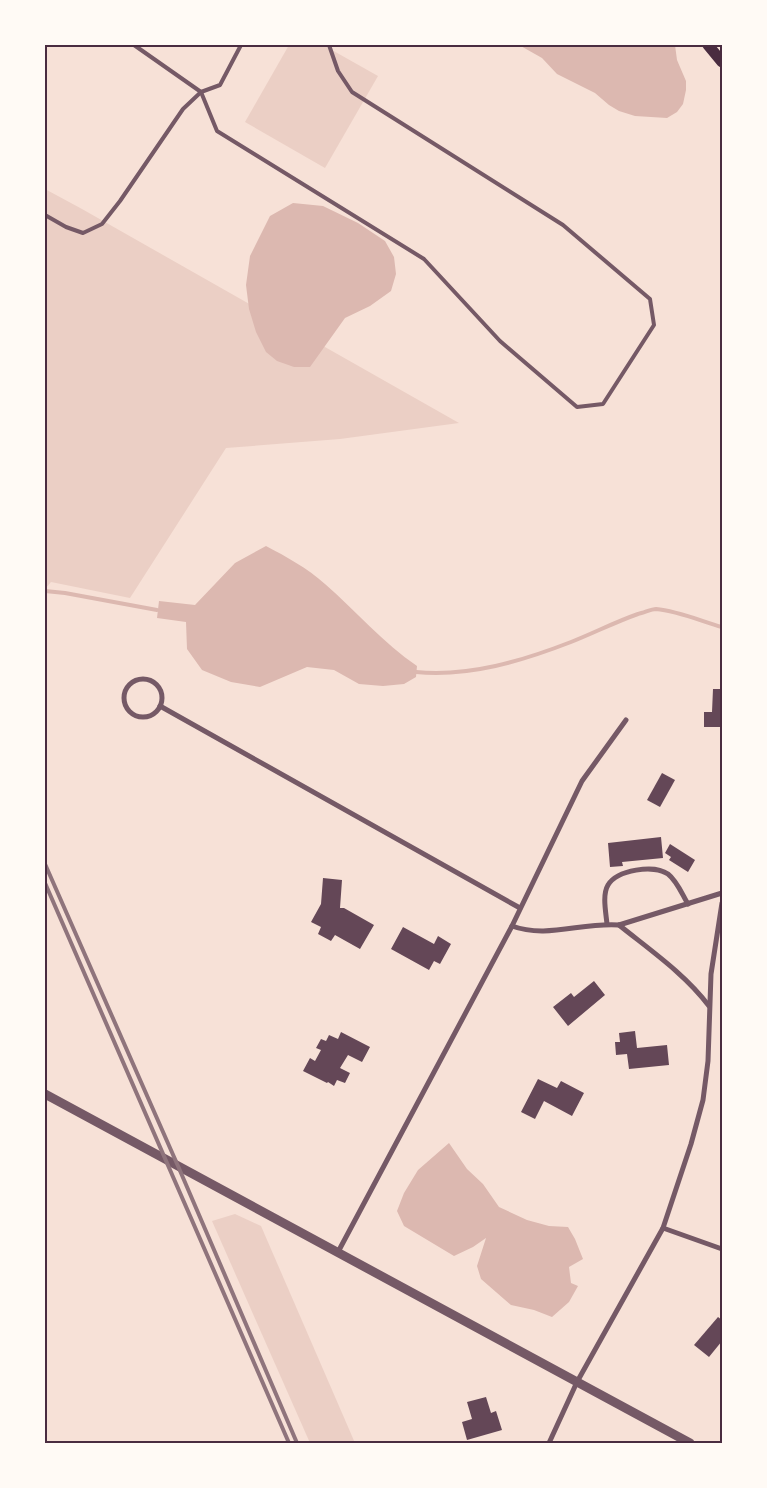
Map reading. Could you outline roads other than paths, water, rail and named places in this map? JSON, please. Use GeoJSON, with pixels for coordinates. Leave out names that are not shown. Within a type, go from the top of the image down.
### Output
{"type":"FeatureCollection","features":[{"type":"Feature","properties":{"kind":"main road"},"geometry":{"type":"LineString","coordinates":[[708,45],[722,62]]}},
{"type":"Feature","properties":{"kind":"street"},"geometry":{"type":"LineString","coordinates":[[144,679],[151,681],[157,685],[161,692],[160,706],[156,712],[149,716],[135,715],[125,705],[126,690],[136,680],[144,679]]}},
{"type":"Feature","properties":{"kind":"street"},"geometry":{"type":"LineString","coordinates":[[160,706],[520,908]]}},
{"type":"Feature","properties":{"kind":"street"},"geometry":{"type":"LineString","coordinates":[[338,1252],[512,926],[582,781],[626,720]]}},
{"type":"Feature","properties":{"kind":"street"},"geometry":{"type":"LineString","coordinates":[[607,924],[605,903],[607,886],[617,876],[635,870],[660,870],[669,875],[688,904]]}},
{"type":"Feature","properties":{"kind":"street"},"geometry":{"type":"LineString","coordinates":[[512,926],[525,931],[541,932],[607,924],[619,925],[722,892]]}},
{"type":"Feature","properties":{"kind":"street"},"geometry":{"type":"LineString","coordinates":[[549,1443],[577,1382],[663,1228],[691,1144],[703,1100],[708,1061],[711,974],[722,903]]}},
{"type":"Feature","properties":{"kind":"street"},"geometry":{"type":"LineString","coordinates":[[619,925],[682,976],[709,1006]]}},
{"type":"Feature","properties":{"kind":"street"},"geometry":{"type":"LineString","coordinates":[[45,1094],[690,1443]]}},
{"type":"Feature","properties":{"kind":"street"},"geometry":{"type":"LineString","coordinates":[[663,1228],[722,1249]]}},
{"type":"Feature","properties":{"kind":"lane"},"geometry":{"type":"LineString","coordinates":[[134,45],[201,92],[216,131],[424,258],[500,341],[577,407],[603,404],[654,325],[650,299],[562,225],[352,92],[338,71],[329,45]]}},
{"type":"Feature","properties":{"kind":"lane"},"geometry":{"type":"LineString","coordinates":[[45,215],[83,234],[102,224],[183,109],[201,92],[220,84],[241,45]]}},
{"type":"Feature","properties":{"kind":"waterway"},"geometry":{"type":"LineString","coordinates":[[45,591],[157,610]]}},
{"type":"Feature","properties":{"kind":"waterway"},"geometry":{"type":"LineString","coordinates":[[416,672],[436,673],[476,670],[515,661],[580,639],[629,617],[654,609],[681,614],[722,627]]}},
{"type":"Feature","properties":{"kind":"railway"},"geometry":{"type":"LineString","coordinates":[[45,864],[297,1443]]}},
{"type":"Feature","properties":{"kind":"railway"},"geometry":{"type":"LineString","coordinates":[[45,883],[289,1443]]}}]}
